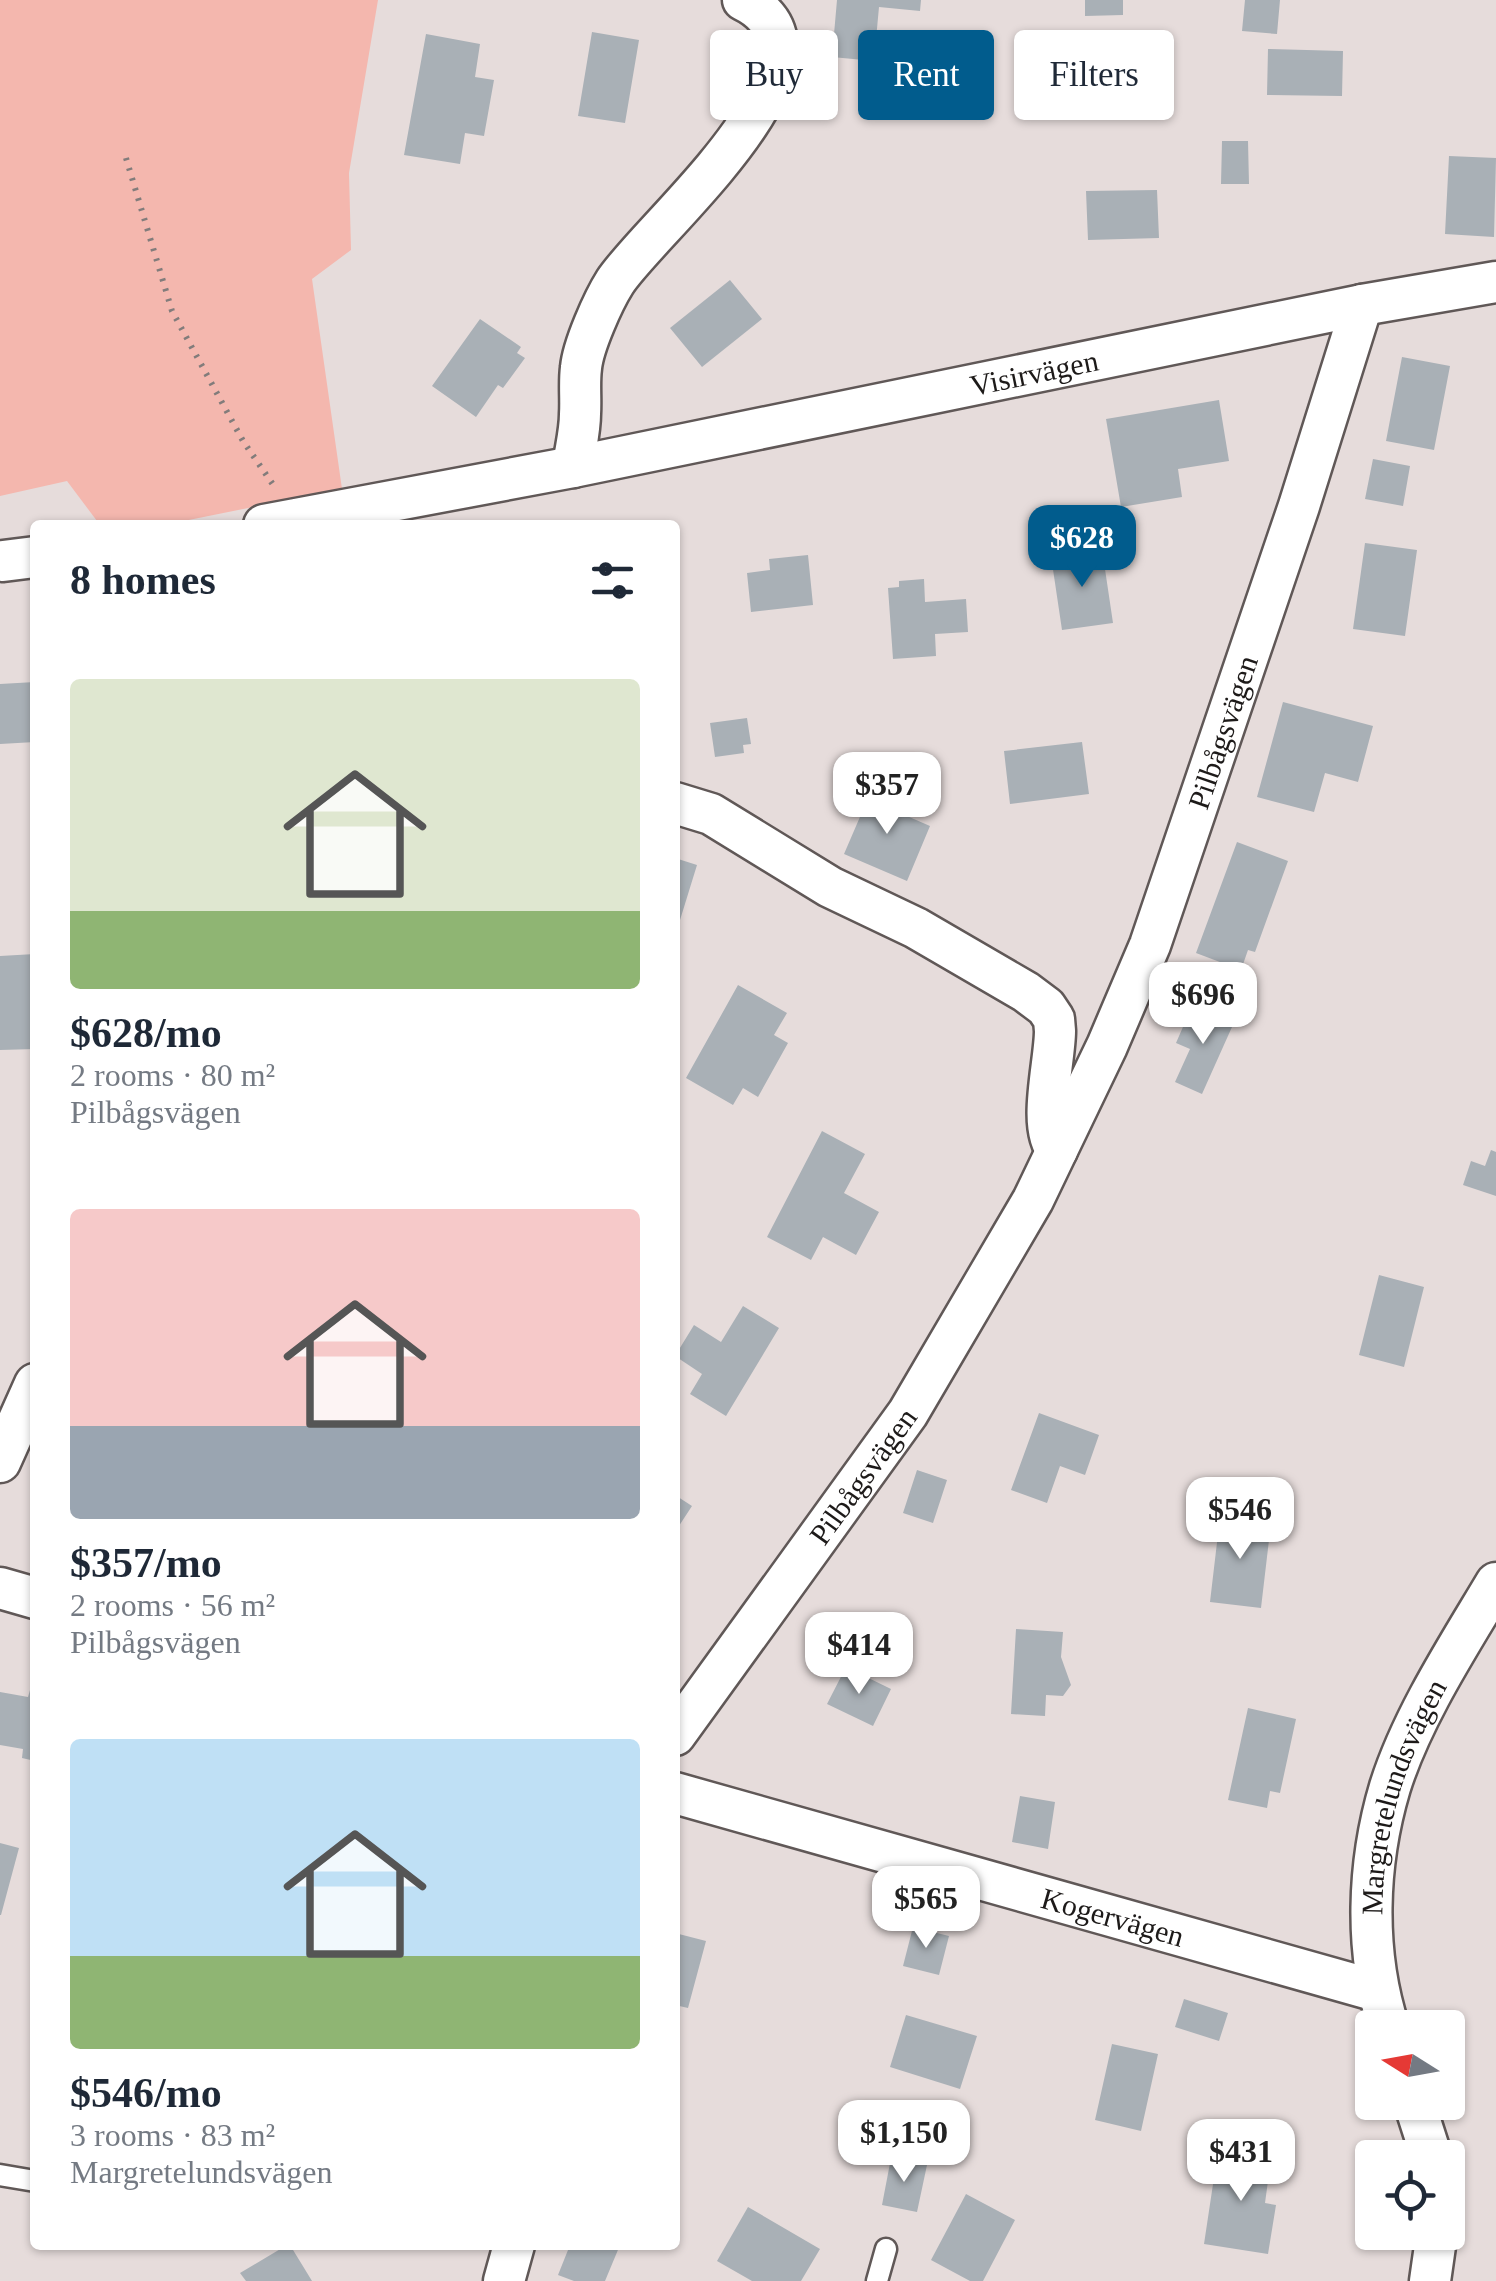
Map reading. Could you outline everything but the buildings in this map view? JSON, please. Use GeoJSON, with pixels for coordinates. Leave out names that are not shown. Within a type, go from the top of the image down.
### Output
{"type":"FeatureCollection","features":[{"type":"Feature","properties":{"kind":"street"},"geometry":{"type":"LineString","coordinates":[[573,467],[580,418],[581,364],[615,282],[733,148],[767,89],[776,54],[775,29],[762,9],[742,0]]}},
{"type":"Feature","properties":{"kind":"street","name":"Visirvägen"},"geometry":{"type":"LineString","coordinates":[[296,520],[1362,305],[1496,282]]}},
{"type":"Feature","properties":{"kind":"street","name":"Pilbågsvägen"},"geometry":{"type":"LineString","coordinates":[[680,1728],[908,1413],[1033,1200],[1058,1150],[1150,945],[1362,305]]}},
{"type":"Feature","properties":{"kind":"street"},"geometry":{"type":"LineString","coordinates":[[680,805],[711,814],[830,886],[975,961],[1046,1006],[1054,1018],[1055,1031],[1048,1125],[1050,1142],[1058,1150]]}},
{"type":"Feature","properties":{"kind":"street"},"geometry":{"type":"LineString","coordinates":[[0,1462],[30,1395]]}},
{"type":"Feature","properties":{"kind":"street","name":"Margretelundsvägen"},"geometry":{"type":"LineString","coordinates":[[1383,2009],[1372,1947],[1372,1901],[1390,1787],[1420,1719],[1496,1583]]}},
{"type":"Feature","properties":{"kind":"street"},"geometry":{"type":"LineString","coordinates":[[0,1588],[30,1597]]}},
{"type":"Feature","properties":{"kind":"street","name":"Kogervägen"},"geometry":{"type":"LineString","coordinates":[[680,1795],[1383,2009]]}},
{"type":"Feature","properties":{"kind":"street"},"geometry":{"type":"LineString","coordinates":[[504,2281],[513,2250]]}},
{"type":"Feature","properties":{"kind":"street"},"geometry":{"type":"LineString","coordinates":[[1430,2281],[1434,2250]]}},
{"type":"Feature","properties":{"kind":"lane"},"geometry":{"type":"LineString","coordinates":[[0,2175],[30,2180]]}},
{"type":"Feature","properties":{"kind":"lane"},"geometry":{"type":"LineString","coordinates":[[877,2281],[886,2249]]}},
{"type":"Feature","properties":{"kind":"path"},"geometry":{"type":"LineString","coordinates":[[126,158],[172,311],[243,441],[279,520]]}},
{"type":"Feature","properties":{"kind":"shaded area"},"geometry":{"type":"Polygon","coordinates":[[[0,0],[378,0],[349,173],[351,250],[312,279],[342,489],[189,520],[96,520],[67,481],[0,496],[0,0]]]}}]}
